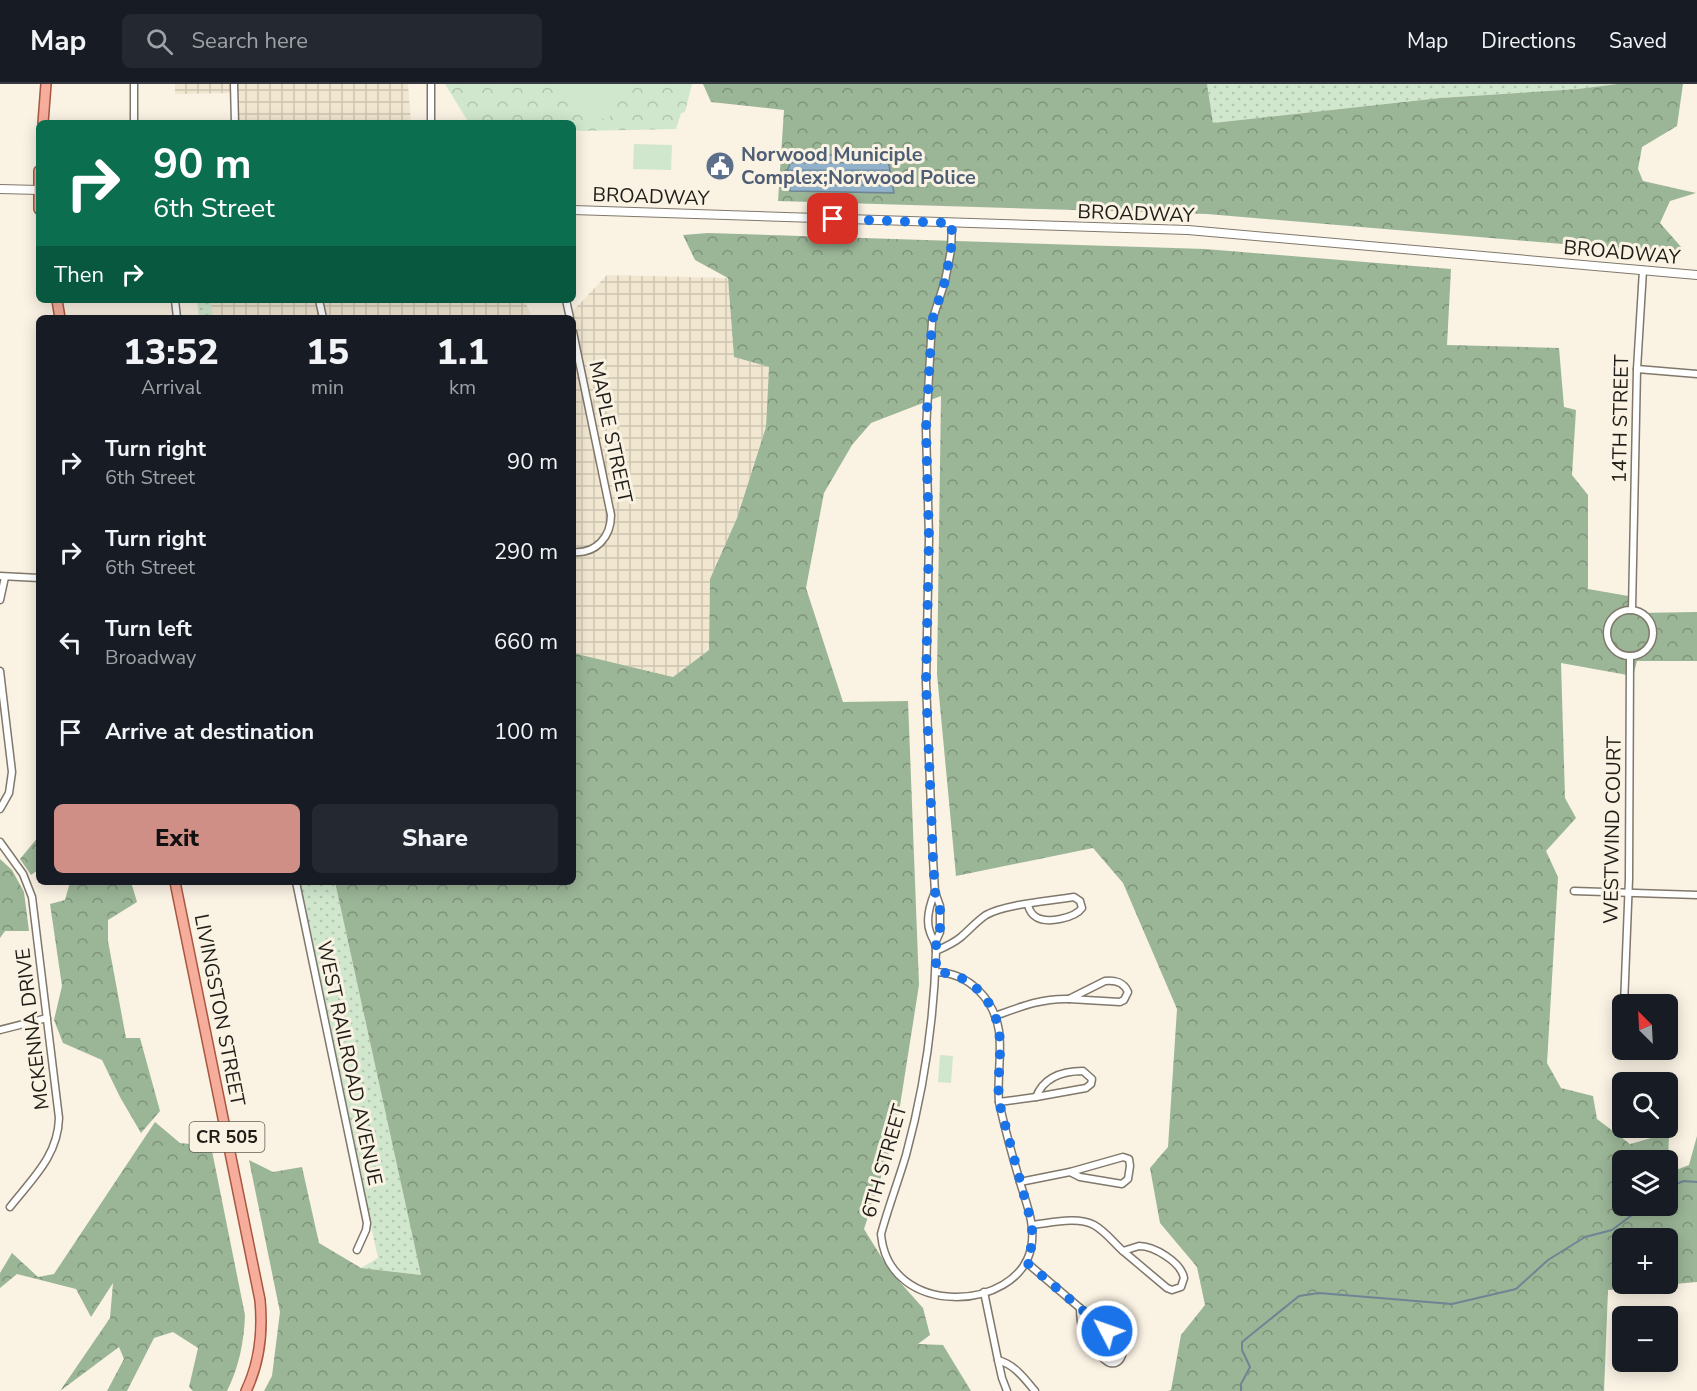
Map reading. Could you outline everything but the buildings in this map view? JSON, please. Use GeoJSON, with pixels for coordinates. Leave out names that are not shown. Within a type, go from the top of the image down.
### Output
{"type":"FeatureCollection","features":[{"type":"Feature","properties":{"kind":"main road"},"geometry":{"type":"LineString","coordinates":[[43,120],[46,84]]}},
{"type":"Feature","properties":{"kind":"main road","name":"LIVINGSTON STREET"},"geometry":{"type":"LineString","coordinates":[[176,885],[260,1300],[262,1317],[260,1349],[256,1368],[246,1391]]}},
{"type":"Feature","properties":{"kind":"street"},"geometry":{"type":"LineString","coordinates":[[134,84],[134,120]]}},
{"type":"Feature","properties":{"kind":"street"},"geometry":{"type":"LineString","coordinates":[[234,84],[235,120]]}},
{"type":"Feature","properties":{"kind":"street"},"geometry":{"type":"LineString","coordinates":[[431,84],[431,120]]}},
{"type":"Feature","properties":{"kind":"street"},"geometry":{"type":"LineString","coordinates":[[0,189],[36,190]]}},
{"type":"Feature","properties":{"kind":"street","name":"BROADWAY"},"geometry":{"type":"LineString","coordinates":[[576,210],[1188,230],[1697,275]]}},
{"type":"Feature","properties":{"kind":"street","name":"6TH STREET"},"geometry":{"type":"LineString","coordinates":[[952,223],[951,250],[945,281],[932,321],[926,429],[929,538],[926,682],[935,892],[940,906],[940,932],[936,941],[932,1022],[922,1082],[906,1155],[883,1227],[882,1240],[891,1265],[904,1281],[913,1287],[944,1297],[955,1298],[984,1292],[1007,1282],[1026,1262]]}},
{"type":"Feature","properties":{"kind":"street","name":"14TH STREET"},"geometry":{"type":"LineString","coordinates":[[1632,610],[1637,369],[1643,270]]}},
{"type":"Feature","properties":{"kind":"street","name":"MAPLE STREET"},"geometry":{"type":"LineString","coordinates":[[576,346],[611,515],[609,530],[600,543],[586,551],[576,552]]}},
{"type":"Feature","properties":{"kind":"street"},"geometry":{"type":"LineString","coordinates":[[1637,369],[1697,374]]}},
{"type":"Feature","properties":{"kind":"street"},"geometry":{"type":"LineString","coordinates":[[0,600],[3,577],[36,578]]}},
{"type":"Feature","properties":{"kind":"street"},"geometry":{"type":"LineString","coordinates":[[1632,610],[1639,612],[1650,622],[1652,638],[1644,651],[1630,656],[1616,651],[1611,646],[1607,632],[1608,625],[1617,614],[1632,610]]}},
{"type":"Feature","properties":{"kind":"street","name":"WESTWIND COURT"},"geometry":{"type":"LineString","coordinates":[[1624,994],[1628,892],[1630,656]]}},
{"type":"Feature","properties":{"kind":"street"},"geometry":{"type":"LineString","coordinates":[[0,671],[3,722],[12,783],[0,809]]}},
{"type":"Feature","properties":{"kind":"street","name":"MCKENNA DRIVE"},"geometry":{"type":"LineString","coordinates":[[0,842],[23,874],[32,897],[59,1118],[56,1142],[46,1162],[10,1207]]}},
{"type":"Feature","properties":{"kind":"street","name":"WEST RAILROAD AVENUE"},"geometry":{"type":"LineString","coordinates":[[297,885],[367,1223],[357,1250]]}},
{"type":"Feature","properties":{"kind":"street"},"geometry":{"type":"LineString","coordinates":[[1574,891],[1697,895]]}},
{"type":"Feature","properties":{"kind":"street","name":"6TH STREET"},"geometry":{"type":"LineString","coordinates":[[935,892],[929,907],[929,931],[936,941]]}},
{"type":"Feature","properties":{"kind":"street"},"geometry":{"type":"LineString","coordinates":[[936,951],[959,939],[992,912],[1028,905],[1074,897],[1082,905],[1081,911],[1076,914],[1043,920],[1032,914],[1028,905]]}},
{"type":"Feature","properties":{"kind":"street"},"geometry":{"type":"LineString","coordinates":[[936,972],[945,972],[967,980],[983,995],[995,1016],[999,1038],[997,1082],[999,1102],[1032,1225],[1032,1245],[1026,1262],[1080,1308],[1107,1331],[1121,1348],[1122,1357],[1119,1361],[1107,1362],[1089,1344],[1082,1328],[1080,1308]]}},
{"type":"Feature","properties":{"kind":"street"},"geometry":{"type":"LineString","coordinates":[[995,1016],[1037,1001],[1055,998],[1069,999],[1120,1002],[1124,1000],[1128,992],[1118,982],[1105,981],[1069,999]]}},
{"type":"Feature","properties":{"kind":"street"},"geometry":{"type":"LineString","coordinates":[[0,1030],[47,1018]]}},
{"type":"Feature","properties":{"kind":"street"},"geometry":{"type":"LineString","coordinates":[[999,1102],[1036,1097],[1082,1089],[1091,1084],[1092,1079],[1083,1071],[1057,1075],[1044,1082],[1036,1097]]}},
{"type":"Feature","properties":{"kind":"street"},"geometry":{"type":"LineString","coordinates":[[1020,1182],[1071,1172],[1118,1158],[1127,1158],[1130,1161],[1128,1179],[1122,1184],[1080,1178],[1071,1172]]}},
{"type":"Feature","properties":{"kind":"street"},"geometry":{"type":"LineString","coordinates":[[1032,1225],[1071,1221],[1088,1222],[1100,1229],[1123,1251],[1167,1288],[1177,1289],[1183,1283],[1184,1274],[1159,1251],[1145,1246],[1123,1251]]}},
{"type":"Feature","properties":{"kind":"street"},"geometry":{"type":"LineString","coordinates":[[984,1292],[1002,1378],[1007,1391]]}},
{"type":"Feature","properties":{"kind":"street"},"geometry":{"type":"LineString","coordinates":[[998,1360],[1016,1369],[1035,1391]]}},
{"type":"Feature","properties":{"kind":"shaded area"},"geometry":{"type":"Polygon","coordinates":[[[175,84],[408,84],[411,120],[234,120],[233,93],[175,94],[175,84]]]}},
{"type":"Feature","properties":{"kind":"shaded area"},"geometry":{"type":"Polygon","coordinates":[[[607,275],[728,278],[734,357],[769,367],[766,427],[737,518],[710,579],[709,650],[673,677],[576,654],[576,315],[569,315],[607,275]]]}},
{"type":"Feature","properties":{"kind":"shaded area"},"geometry":{"type":"Polygon","coordinates":[[[210,303],[526,303],[532,315],[212,315],[210,303]]]}},
{"type":"Feature","properties":{"kind":"green space"},"geometry":{"type":"Polygon","coordinates":[[[445,84],[692,84],[685,112],[681,113],[676,129],[581,131],[576,130],[576,120],[467,120],[445,84]]]}},
{"type":"Feature","properties":{"kind":"green space"},"geometry":{"type":"Polygon","coordinates":[[[556,84],[630,84],[607,121],[553,89],[556,84]]]}},
{"type":"Feature","properties":{"kind":"green space"},"geometry":{"type":"Polygon","coordinates":[[[703,84],[1207,84],[1213,123],[1440,98],[1578,89],[1617,84],[1683,84],[1677,126],[1642,147],[1638,169],[1643,181],[1696,193],[1670,201],[1660,223],[1682,248],[1681,254],[1207,214],[778,201],[784,110],[711,102],[703,84]]]}},
{"type":"Feature","properties":{"kind":"green space"},"geometry":{"type":"Polygon","coordinates":[[[1207,84],[1617,84],[1578,89],[1440,98],[1213,123],[1207,84]]]}},
{"type":"Feature","properties":{"kind":"green space"},"geometry":{"type":"Polygon","coordinates":[[[634,144],[672,145],[671,170],[633,169],[634,144]]]}},
{"type":"Feature","properties":{"kind":"green space"},"geometry":{"type":"Polygon","coordinates":[[[708,233],[1205,249],[1451,269],[1447,345],[1559,348],[1564,407],[1576,410],[1572,475],[1588,495],[1588,589],[1634,597],[1636,613],[1697,612],[1697,661],[1637,661],[1633,676],[1561,663],[1565,798],[1576,818],[1546,851],[1558,877],[1547,1063],[1561,1088],[1593,1096],[1597,1119],[1612,1130],[1612,1138],[1622,1138],[1630,1144],[1651,1138],[1669,1138],[1668,1150],[1612,1150],[1612,1216],[1678,1216],[1678,1169],[1689,1165],[1697,1136],[1697,1282],[1678,1284],[1678,1228],[1612,1228],[1612,1290],[1608,1290],[1604,1391],[1168,1391],[1171,1390],[1181,1335],[1205,1305],[1197,1267],[1160,1223],[1150,1168],[1168,1147],[1177,1009],[1123,883],[1093,848],[956,876],[937,674],[941,396],[871,423],[852,445],[824,493],[806,588],[843,702],[908,701],[919,985],[896,1131],[864,1229],[890,1271],[923,1308],[930,1335],[918,1344],[943,1345],[971,1391],[264,1391],[272,1376],[280,1312],[249,1160],[273,1172],[302,1167],[319,1243],[361,1268],[421,1275],[336,885],[576,885],[576,654],[673,677],[709,650],[710,579],[737,518],[766,427],[769,367],[734,357],[728,278],[695,260],[683,235],[708,233]]]}},
{"type":"Feature","properties":{"kind":"green space"},"geometry":{"type":"Polygon","coordinates":[[[197,303],[210,303],[212,315],[199,315],[197,303]]]}},
{"type":"Feature","properties":{"kind":"green space"},"geometry":{"type":"Polygon","coordinates":[[[36,840],[36,871],[31,875],[20,859],[36,840]]]}},
{"type":"Feature","properties":{"kind":"green space"},"geometry":{"type":"Polygon","coordinates":[[[0,859],[12,870],[24,892],[29,931],[5,931],[0,938],[0,859]]]}},
{"type":"Feature","properties":{"kind":"green space"},"geometry":{"type":"Polygon","coordinates":[[[69,885],[132,885],[137,902],[108,920],[108,941],[126,1038],[140,1038],[160,1111],[141,1133],[102,1060],[63,1043],[54,1020],[62,986],[50,904],[65,900],[69,885]]]}},
{"type":"Feature","properties":{"kind":"green space"},"geometry":{"type":"Polygon","coordinates":[[[297,885],[336,885],[421,1275],[361,1268],[378,1258],[297,885]]]}},
{"type":"Feature","properties":{"kind":"green space"},"geometry":{"type":"Polygon","coordinates":[[[940,1055],[953,1056],[951,1083],[938,1082],[940,1055]]]}},
{"type":"Feature","properties":{"kind":"green space"},"geometry":{"type":"Polygon","coordinates":[[[155,1122],[180,1143],[211,1146],[245,1315],[242,1345],[235,1373],[227,1391],[193,1391],[189,1387],[198,1348],[173,1332],[154,1338],[127,1391],[107,1391],[124,1359],[119,1347],[60,1391],[110,1318],[113,1283],[91,1317],[76,1289],[17,1274],[0,1288],[0,1273],[12,1253],[38,1277],[54,1274],[155,1122]]]}},
{"type":"Feature","properties":{"kind":"water"},"geometry":{"type":"Polygon","coordinates":[[[887,154],[894,193],[790,191],[787,171],[794,155],[887,154]]]}},
{"type":"Feature","properties":{"kind":"waterway"},"geometry":{"type":"LineString","coordinates":[[1678,1183],[1684,1181],[1697,1182]]}},
{"type":"Feature","properties":{"kind":"waterway"},"geometry":{"type":"LineString","coordinates":[[1241,1391],[1241,1384],[1250,1367],[1242,1350],[1242,1342],[1299,1296],[1319,1293],[1452,1304],[1516,1289],[1548,1260],[1585,1237],[1612,1230],[1631,1216]]}},
{"type":"Feature","properties":{"kind":"place","name":"Norwood Municiple Complex;Norwood Police"},"geometry":{"type":"Point","coordinates":[720,166]}},
{"type":"Feature","properties":{"kind":"route"},"geometry":{"type":"LineString","coordinates":[[833,219],[952,223],[951,250],[945,281],[932,321],[926,429],[929,538],[926,682],[935,892],[940,906],[940,932],[936,941],[936,972],[945,972],[967,980],[983,995],[995,1016],[999,1031],[997,1082],[999,1102],[1032,1225],[1032,1245],[1026,1262],[1107,1331]]}}]}
